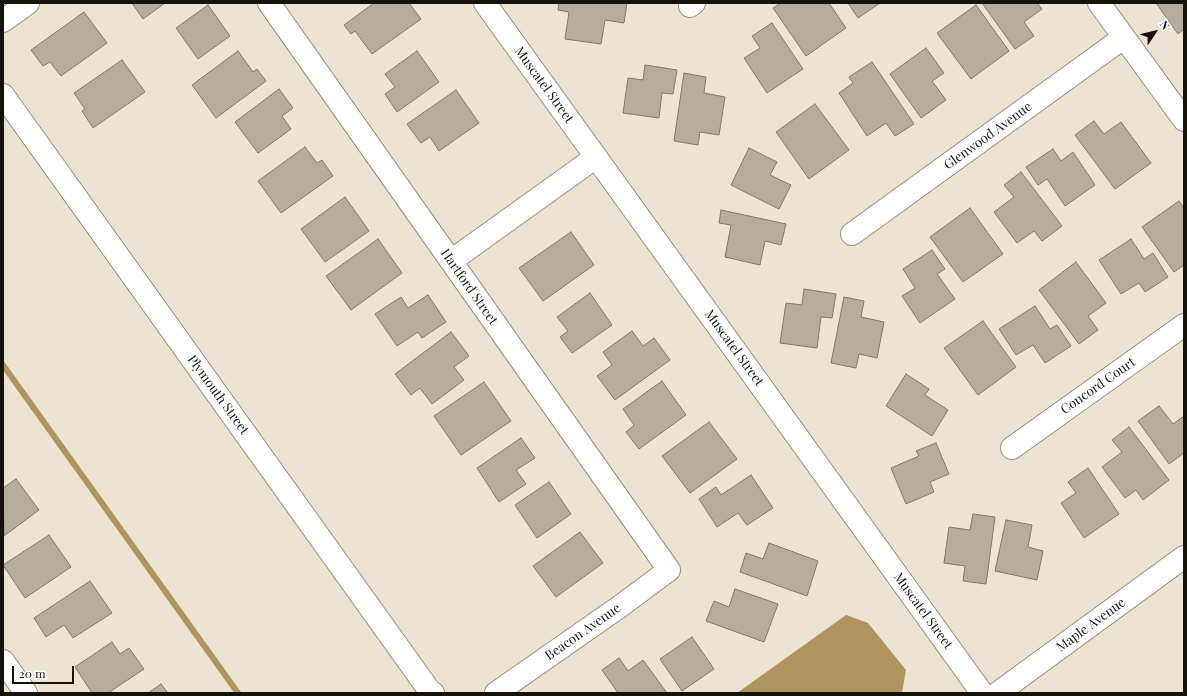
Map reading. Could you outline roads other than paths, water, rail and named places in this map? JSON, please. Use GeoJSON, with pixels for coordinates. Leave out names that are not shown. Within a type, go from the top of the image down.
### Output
{"type":"FeatureCollection","features":[{"type":"Feature","properties":{"kind":"street"},"geometry":{"type":"LineString","coordinates":[[3,21],[28,3]]}},
{"type":"Feature","properties":{"kind":"street","name":"Hartford Street"},"geometry":{"type":"LineString","coordinates":[[269,3],[669,570]]}},
{"type":"Feature","properties":{"kind":"street","name":"Muscatel Street"},"geometry":{"type":"LineString","coordinates":[[485,3],[982,693]]}},
{"type":"Feature","properties":{"kind":"street"},"geometry":{"type":"LineString","coordinates":[[1099,3],[1184,120]]}},
{"type":"Feature","properties":{"kind":"street","name":"Glenwood Avenue"},"geometry":{"type":"LineString","coordinates":[[852,234],[1123,38]]}},
{"type":"Feature","properties":{"kind":"street","name":"Plymouth Street"},"geometry":{"type":"LineString","coordinates":[[3,95],[424,683],[433,693]]}},
{"type":"Feature","properties":{"kind":"street"},"geometry":{"type":"LineString","coordinates":[[451,261],[596,157]]}},
{"type":"Feature","properties":{"kind":"street","name":"Concord Court"},"geometry":{"type":"LineString","coordinates":[[1012,448],[1184,325]]}},
{"type":"Feature","properties":{"kind":"street","name":"Maple Avenue"},"geometry":{"type":"LineString","coordinates":[[998,693],[1184,557]]}},
{"type":"Feature","properties":{"kind":"street","name":"Beacon Avenue"},"geometry":{"type":"LineString","coordinates":[[496,693],[669,570]]}},
{"type":"Feature","properties":{"kind":"street"},"geometry":{"type":"LineString","coordinates":[[3,661],[26,693]]}},
{"type":"Feature","properties":{"kind":"waterway"},"geometry":{"type":"LineString","coordinates":[[3,365],[238,693]]}}]}
